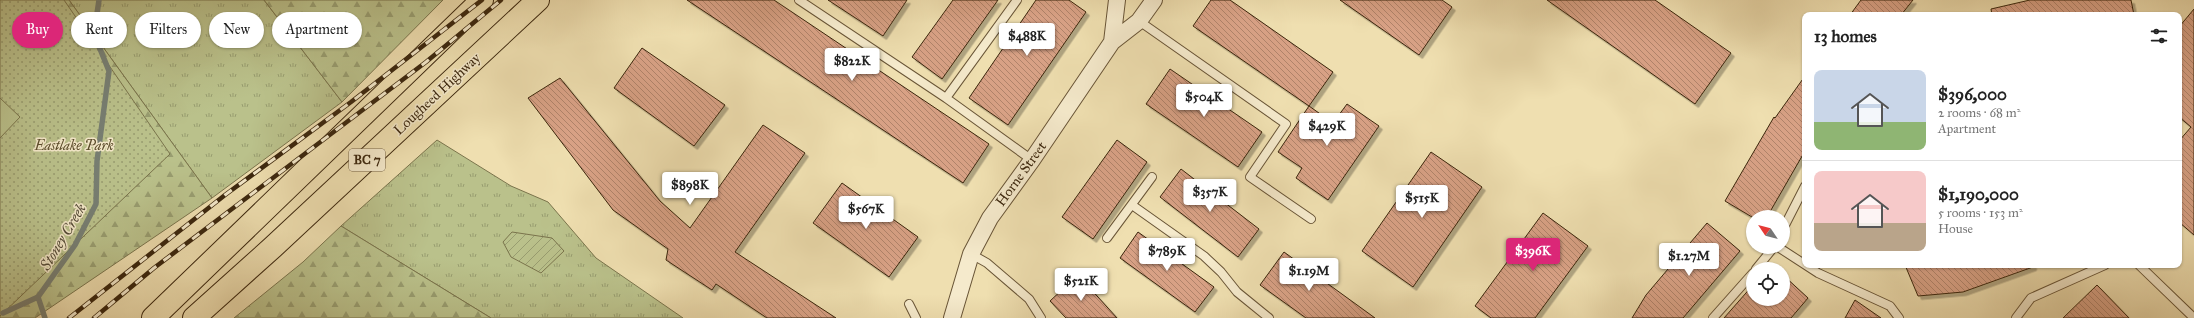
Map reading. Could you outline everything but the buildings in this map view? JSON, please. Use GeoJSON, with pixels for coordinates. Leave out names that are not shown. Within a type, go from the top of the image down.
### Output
{"type":"FeatureCollection","features":[{"type":"Feature","properties":{"kind":"main road","name":"BC 7"},"geometry":{"type":"LineString","coordinates":[[153,318],[482,0]]}},
{"type":"Feature","properties":{"kind":"main road","name":"Lougheed Highway"},"geometry":{"type":"LineString","coordinates":[[194,318],[274,247],[538,0]]}},
{"type":"Feature","properties":{"kind":"street","name":"Horne Street"},"geometry":{"type":"LineString","coordinates":[[1112,42],[1117,0]]}},
{"type":"Feature","properties":{"kind":"street","name":"Horne Street"},"geometry":{"type":"LineString","coordinates":[[952,318],[971,254],[990,218],[1032,160],[1112,42],[1139,21],[1154,0]]}},
{"type":"Feature","properties":{"kind":"lane"},"geometry":{"type":"LineString","coordinates":[[799,0],[946,98],[1032,160]]}},
{"type":"Feature","properties":{"kind":"lane"},"geometry":{"type":"LineString","coordinates":[[946,98],[1017,0]]}},
{"type":"Feature","properties":{"kind":"lane"},"geometry":{"type":"LineString","coordinates":[[1139,21],[1286,124],[1250,177],[1311,219]]}},
{"type":"Feature","properties":{"kind":"lane"},"geometry":{"type":"LineString","coordinates":[[1107,238],[1152,177]]}},
{"type":"Feature","properties":{"kind":"lane"},"geometry":{"type":"LineString","coordinates":[[1790,215],[1802,192]]}},
{"type":"Feature","properties":{"kind":"lane"},"geometry":{"type":"LineString","coordinates":[[1132,205],[1204,256],[1241,296],[1270,318]]}},
{"type":"Feature","properties":{"kind":"lane"},"geometry":{"type":"LineString","coordinates":[[971,254],[987,264],[1029,299],[1041,318]]}},
{"type":"Feature","properties":{"kind":"lane"},"geometry":{"type":"LineString","coordinates":[[1762,262],[1768,254]]}},
{"type":"Feature","properties":{"kind":"lane"},"geometry":{"type":"LineString","coordinates":[[1789,254],[1802,263]]}},
{"type":"Feature","properties":{"kind":"lane"},"geometry":{"type":"LineString","coordinates":[[1810,268],[1818,273],[1890,306],[1899,318]]}},
{"type":"Feature","properties":{"kind":"lane"},"geometry":{"type":"LineString","coordinates":[[2016,318],[2031,298],[2098,268]]}},
{"type":"Feature","properties":{"kind":"lane"},"geometry":{"type":"LineString","coordinates":[[2141,268],[2194,318]]}},
{"type":"Feature","properties":{"kind":"lane"},"geometry":{"type":"LineString","coordinates":[[1713,318],[1746,280]]}},
{"type":"Feature","properties":{"kind":"lane"},"geometry":{"type":"LineString","coordinates":[[909,304],[916,318]]}},
{"type":"Feature","properties":{"kind":"green space","name":"Eastlake Park"},"geometry":{"type":"Polygon","coordinates":[[[0,0],[64,0],[72,12],[71,12],[71,48],[97,48],[170,154],[0,316],[0,0]]]}},
{"type":"Feature","properties":{"kind":"green space","name":"Eastlake Park"},"geometry":{"type":"Polygon","coordinates":[[[18,0],[69,0],[78,12],[71,12],[71,48],[104,48],[212,198],[35,318],[0,318],[0,157],[12,48],[63,48],[63,12],[17,12],[18,0]]]}},
{"type":"Feature","properties":{"kind":"green space"},"geometry":{"type":"Polygon","coordinates":[[[69,0],[264,0],[273,12],[272,48],[301,48],[342,102],[212,198],[104,48],[127,48],[127,12],[78,12],[69,0]]]}},
{"type":"Feature","properties":{"kind":"green space"},"geometry":{"type":"Polygon","coordinates":[[[264,0],[443,0],[342,102],[301,48],[362,48],[362,12],[273,12],[264,0]]]}},
{"type":"Feature","properties":{"kind":"green space"},"geometry":{"type":"Polygon","coordinates":[[[0,98],[20,117],[0,138],[0,98]]]}},
{"type":"Feature","properties":{"kind":"green space"},"geometry":{"type":"Polygon","coordinates":[[[437,140],[511,186],[548,202],[596,258],[683,318],[491,318],[341,226],[437,140]]]}},
{"type":"Feature","properties":{"kind":"green space"},"geometry":{"type":"Polygon","coordinates":[[[341,226],[491,318],[234,318],[303,262],[341,226]]]}},
{"type":"Feature","properties":{"kind":"green space"},"geometry":{"type":"Polygon","coordinates":[[[512,232],[552,238],[564,251],[541,273],[511,257],[503,242],[512,232]]]}},
{"type":"Feature","properties":{"kind":"waterway","name":"Stoney Creek"},"geometry":{"type":"LineString","coordinates":[[45,318],[38,297],[75,245],[96,204],[97,161],[109,71],[94,34],[99,0]]}},
{"type":"Feature","properties":{"kind":"waterway"},"geometry":{"type":"LineString","coordinates":[[3,313],[38,297]]}},
{"type":"Feature","properties":{"kind":"railway"},"geometry":{"type":"LineString","coordinates":[[69,318],[225,195],[351,102],[482,0]]}},
{"type":"Feature","properties":{"kind":"railway"},"geometry":{"type":"LineString","coordinates":[[94,318],[154,268],[426,62],[501,0]]}}]}
